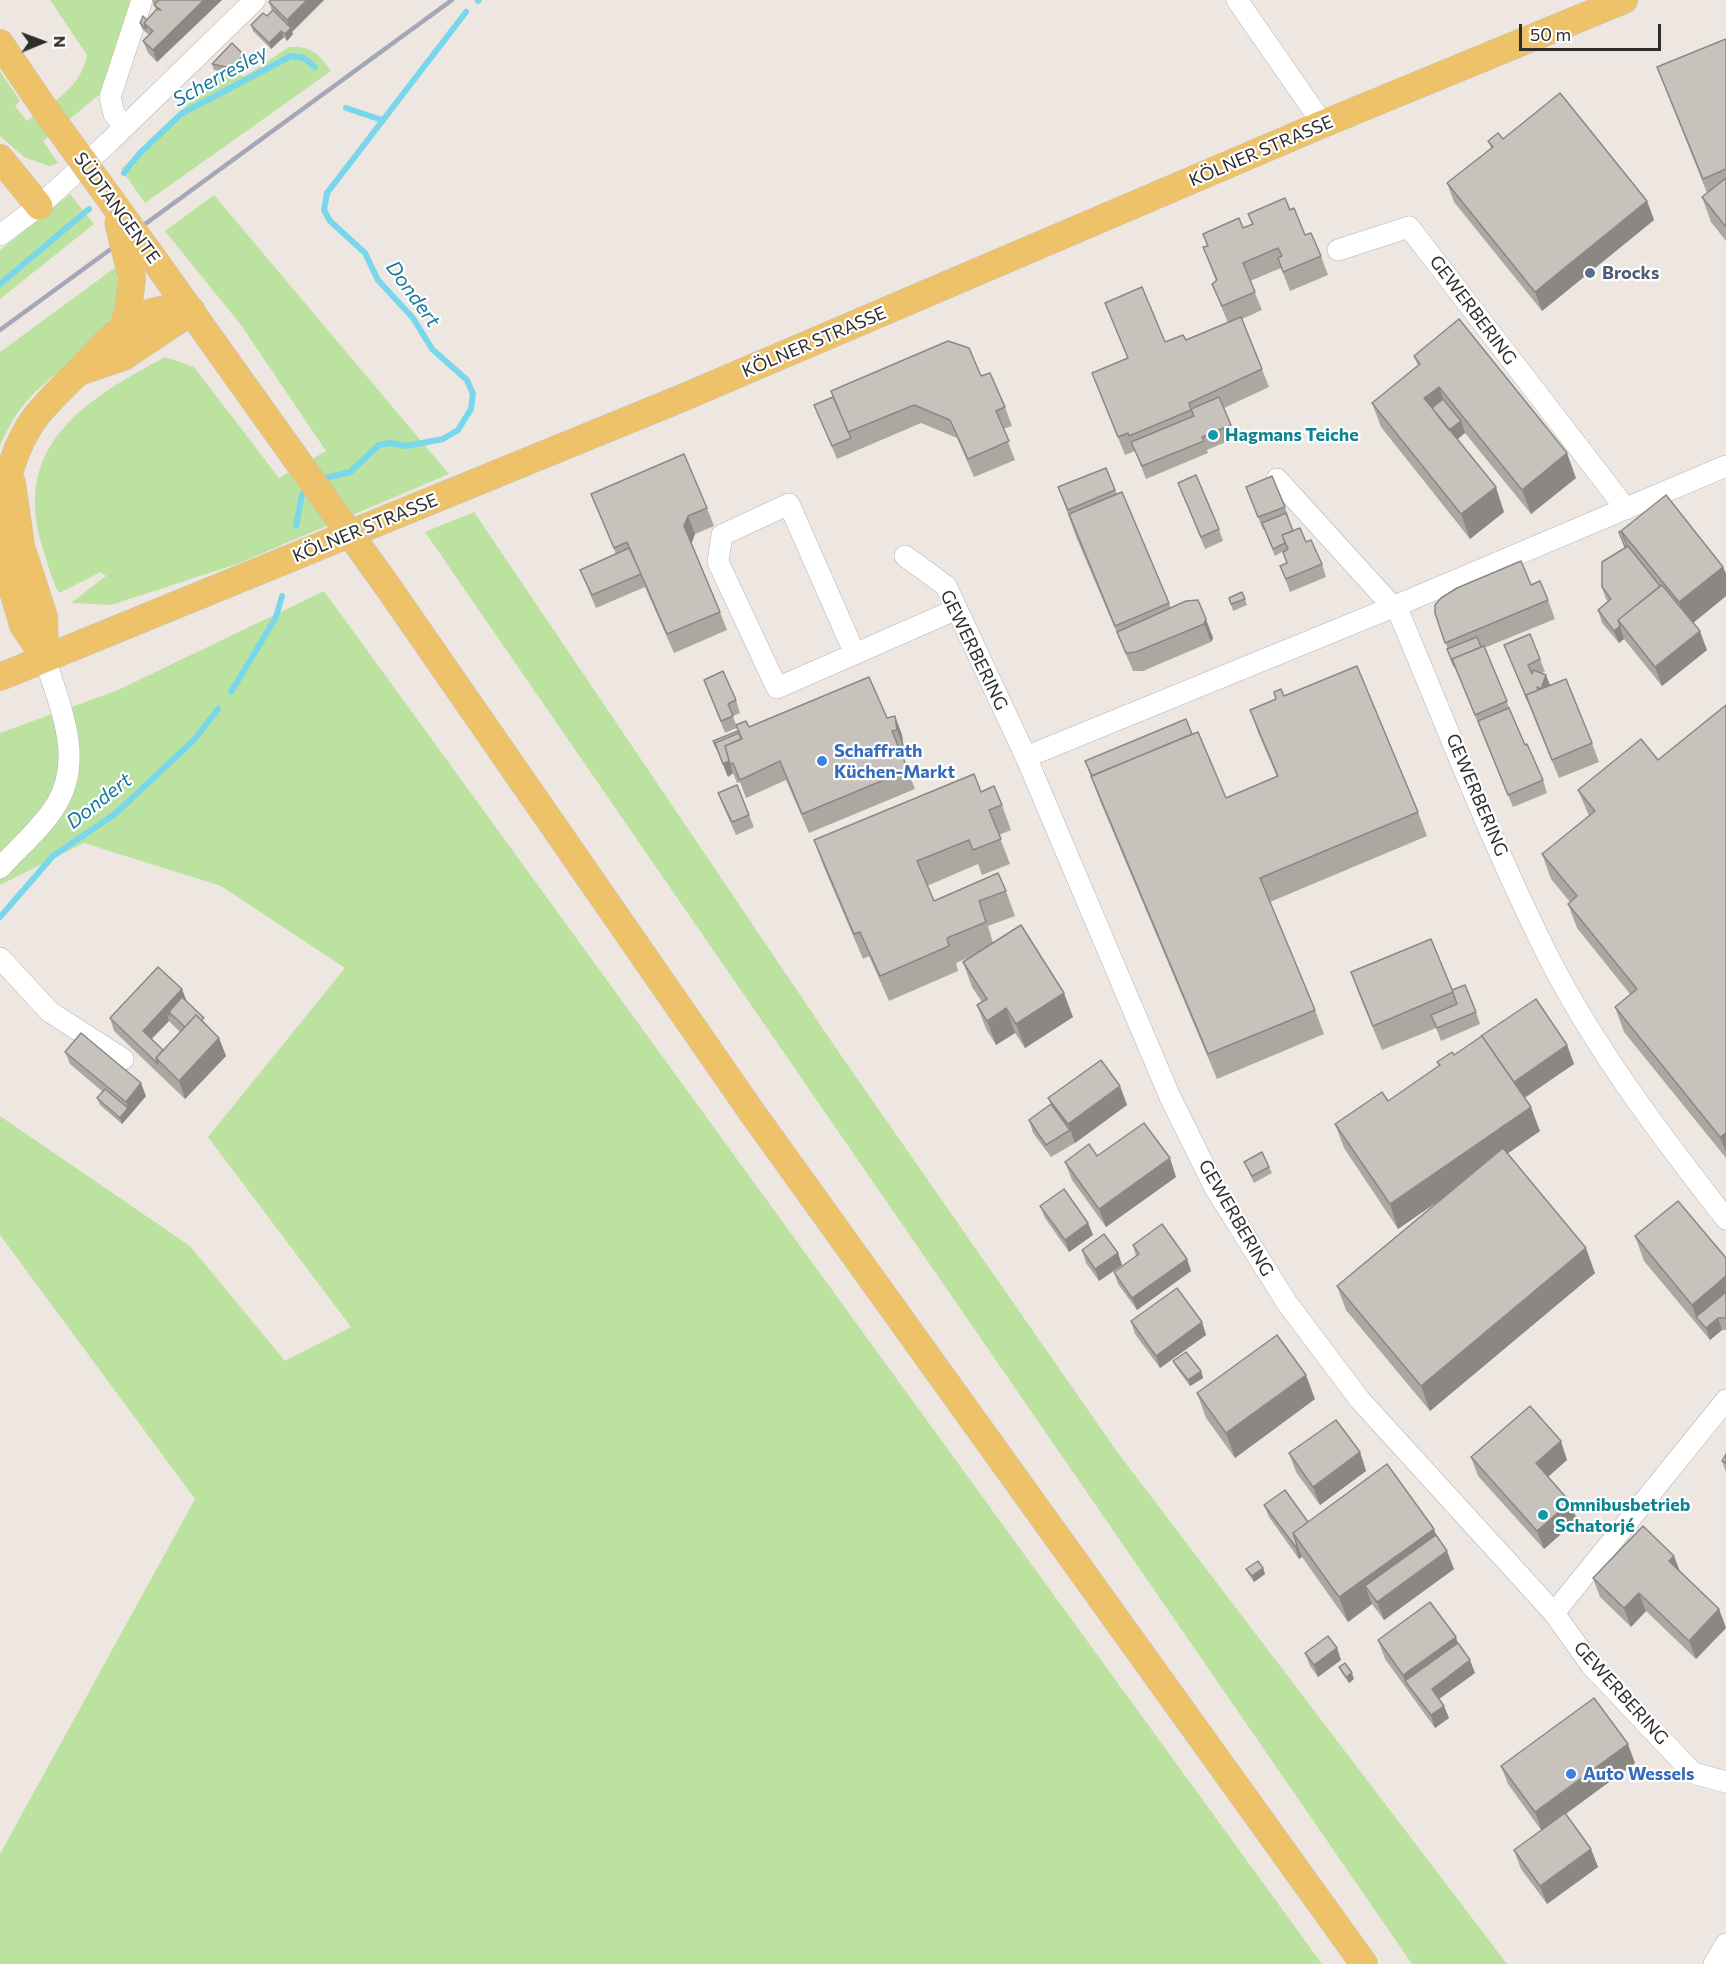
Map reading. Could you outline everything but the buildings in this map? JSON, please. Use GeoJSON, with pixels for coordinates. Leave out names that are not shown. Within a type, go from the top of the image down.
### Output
{"type":"FeatureCollection","features":[{"type":"Feature","properties":{"kind":"main road","name":"KÖLNER STRASSE"},"geometry":{"type":"LineString","coordinates":[[0,677],[682,398],[1323,124],[1624,0]]}},
{"type":"Feature","properties":{"kind":"main road","name":"SÜDTANGENTE"},"geometry":{"type":"LineString","coordinates":[[0,43],[42,105],[388,587],[751,1111],[1364,1964]]}},
{"type":"Feature","properties":{"kind":"main road"},"geometry":{"type":"LineString","coordinates":[[0,158],[39,206]]}},
{"type":"Feature","properties":{"kind":"main road"},"geometry":{"type":"LineString","coordinates":[[110,198],[122,232],[132,278],[128,311],[123,326]]}},
{"type":"Feature","properties":{"kind":"main road"},"geometry":{"type":"LineString","coordinates":[[0,509],[4,484],[27,426],[38,411],[123,326],[158,309],[192,311]]}},
{"type":"Feature","properties":{"kind":"main road"},"geometry":{"type":"LineString","coordinates":[[78,372],[123,357],[192,311]]}},
{"type":"Feature","properties":{"kind":"main road"},"geometry":{"type":"LineString","coordinates":[[11,466],[15,519],[21,546],[44,617],[45,658]]}},
{"type":"Feature","properties":{"kind":"main road"},"geometry":{"type":"LineString","coordinates":[[0,525],[3,557],[23,625],[45,658]]}},
{"type":"Feature","properties":{"kind":"street"},"geometry":{"type":"LineString","coordinates":[[124,126],[114,114],[110,98],[142,0]]}},
{"type":"Feature","properties":{"kind":"street"},"geometry":{"type":"LineString","coordinates":[[0,235],[39,206],[255,0]]}},
{"type":"Feature","properties":{"kind":"street"},"geometry":{"type":"LineString","coordinates":[[1237,0],[1323,124]]}},
{"type":"Feature","properties":{"kind":"street","name":"GEWERBERING"},"geometry":{"type":"LineString","coordinates":[[1338,250],[1409,227],[1626,509]]}},
{"type":"Feature","properties":{"kind":"street"},"geometry":{"type":"LineString","coordinates":[[1026,757],[1394,606],[1726,466]]}},
{"type":"Feature","properties":{"kind":"street","name":"GEWERBERING"},"geometry":{"type":"LineString","coordinates":[[1277,479],[1394,606],[1495,839],[1551,960],[1591,1030],[1647,1117],[1726,1219]]}},
{"type":"Feature","properties":{"kind":"street"},"geometry":{"type":"LineString","coordinates":[[855,654],[789,504],[722,535],[718,562],[777,688],[855,654],[957,609]]}},
{"type":"Feature","properties":{"kind":"street","name":"GEWERBERING"},"geometry":{"type":"LineString","coordinates":[[905,556],[946,586],[1026,757],[1170,1097],[1215,1188],[1287,1303],[1360,1400],[1554,1613],[1591,1665],[1693,1773],[1726,1782]]}},
{"type":"Feature","properties":{"kind":"street"},"geometry":{"type":"LineString","coordinates":[[0,868],[55,807],[66,786],[70,759],[68,732],[45,658]]}},
{"type":"Feature","properties":{"kind":"street"},"geometry":{"type":"LineString","coordinates":[[0,958],[50,1012],[123,1059]]}},
{"type":"Feature","properties":{"kind":"street"},"geometry":{"type":"LineString","coordinates":[[1554,1613],[1726,1400]]}},
{"type":"Feature","properties":{"kind":"street"},"geometry":{"type":"LineString","coordinates":[[1714,1964],[1726,1944]]}},
{"type":"Feature","properties":{"kind":"green space"},"geometry":{"type":"Polygon","coordinates":[[[50,0],[136,0],[105,101],[99,95],[43,141],[58,163],[49,166],[24,157],[0,136],[0,71],[20,101],[15,106],[27,121],[56,100],[79,77],[87,55],[50,0]]]}},
{"type":"Feature","properties":{"kind":"green space"},"geometry":{"type":"Polygon","coordinates":[[[289,47],[309,49],[331,71],[145,203],[121,169],[220,73],[245,76],[289,47]]]}},
{"type":"Feature","properties":{"kind":"green space"},"geometry":{"type":"Polygon","coordinates":[[[70,194],[94,224],[0,299],[0,250],[70,194]]]}},
{"type":"Feature","properties":{"kind":"green space"},"geometry":{"type":"Polygon","coordinates":[[[214,195],[449,474],[237,564],[111,605],[71,603],[106,576],[101,572],[59,593],[43,549],[35,513],[37,481],[46,454],[62,430],[83,409],[135,373],[165,357],[194,367],[279,478],[326,451],[241,325],[165,231],[214,195]]]}},
{"type":"Feature","properties":{"kind":"green space"},"geometry":{"type":"Polygon","coordinates":[[[116,267],[115,305],[104,328],[84,350],[26,402],[0,445],[0,352],[116,267]]]}},
{"type":"Feature","properties":{"kind":"green space"},"geometry":{"type":"Polygon","coordinates":[[[474,512],[840,1054],[1118,1453],[1507,1964],[1412,1964],[425,532],[474,512]]]}},
{"type":"Feature","properties":{"kind":"green space"},"geometry":{"type":"Polygon","coordinates":[[[324,591],[1322,1964],[0,1964],[0,1854],[195,1499],[0,1235],[0,1116],[190,1246],[285,1361],[351,1327],[208,1137],[345,968],[221,886],[84,843],[0,885],[0,733],[118,690],[324,591]]]}},
{"type":"Feature","properties":{"kind":"waterway","name":"Dondert"},"geometry":{"type":"LineString","coordinates":[[321,479],[350,472],[379,445],[390,443],[406,446],[443,439],[458,430],[471,409],[473,394],[467,380],[432,349],[413,318],[378,280],[365,253],[330,221],[324,210],[327,193],[466,12]]}},
{"type":"Feature","properties":{"kind":"waterway","name":"Scherresley"},"geometry":{"type":"LineString","coordinates":[[124,173],[139,154],[181,114],[291,56],[304,58],[315,67]]}},
{"type":"Feature","properties":{"kind":"waterway","name":"Scherresley"},"geometry":{"type":"LineString","coordinates":[[346,108],[382,120]]}},
{"type":"Feature","properties":{"kind":"waterway","name":"Scherresley"},"geometry":{"type":"LineString","coordinates":[[0,284],[89,209]]}},
{"type":"Feature","properties":{"kind":"waterway","name":"Dondert"},"geometry":{"type":"LineString","coordinates":[[296,526],[302,495],[308,488]]}},
{"type":"Feature","properties":{"kind":"waterway","name":"Dondert"},"geometry":{"type":"LineString","coordinates":[[231,692],[276,617],[282,596]]}},
{"type":"Feature","properties":{"kind":"waterway","name":"Dondert"},"geometry":{"type":"LineString","coordinates":[[0,917],[53,856],[115,814],[195,739],[218,709]]}},
{"type":"Feature","properties":{"kind":"railway"},"geometry":{"type":"LineString","coordinates":[[0,330],[452,0]]}},
{"type":"Feature","properties":{"kind":"place","name":"Brocks"},"geometry":{"type":"Point","coordinates":[1590,273]}},
{"type":"Feature","properties":{"kind":"place","name":"Hagmans Teiche"},"geometry":{"type":"Point","coordinates":[1213,435]}},
{"type":"Feature","properties":{"kind":"place","name":"Schaffrath Küchen-Markt"},"geometry":{"type":"Point","coordinates":[822,761]}},
{"type":"Feature","properties":{"kind":"place","name":"Omnibusbetrieb Schatorjé"},"geometry":{"type":"Point","coordinates":[1543,1515]}},
{"type":"Feature","properties":{"kind":"place","name":"Auto Wessels"},"geometry":{"type":"Point","coordinates":[1571,1774]}}]}
